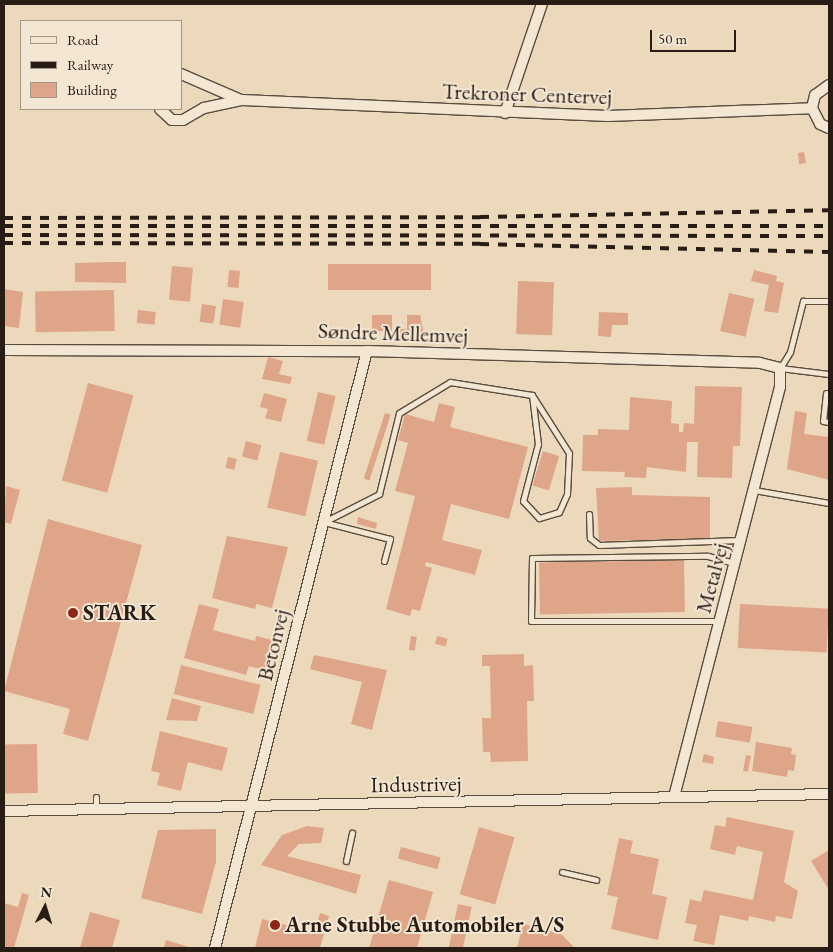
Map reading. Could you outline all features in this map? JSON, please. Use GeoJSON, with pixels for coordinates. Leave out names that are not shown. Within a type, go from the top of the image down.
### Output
{"type":"FeatureCollection","features":[{"type":"Feature","properties":{"kind":"street"},"geometry":{"type":"LineString","coordinates":[[505,113],[542,4]]}},
{"type":"Feature","properties":{"kind":"street","name":"Trekroner Centervej"},"geometry":{"type":"LineString","coordinates":[[182,74],[242,100]]}},
{"type":"Feature","properties":{"kind":"street"},"geometry":{"type":"LineString","coordinates":[[829,85],[815,94],[812,108],[820,124],[829,128]]}},
{"type":"Feature","properties":{"kind":"street","name":"Trekroner Centervej"},"geometry":{"type":"LineString","coordinates":[[161,110],[172,120],[183,120],[204,108],[242,100],[505,113],[655,116],[812,108]]}},
{"type":"Feature","properties":{"kind":"street","name":"Søndre Mellemvej"},"geometry":{"type":"LineString","coordinates":[[4,350],[367,351],[760,363],[780,368]]}},
{"type":"Feature","properties":{"kind":"street","name":"Betonvej"},"geometry":{"type":"LineString","coordinates":[[215,948],[367,351]]}},
{"type":"Feature","properties":{"kind":"street","name":"Metalvej"},"geometry":{"type":"LineString","coordinates":[[674,796],[780,387],[780,368]]}},
{"type":"Feature","properties":{"kind":"street","name":"Industrivej"},"geometry":{"type":"LineString","coordinates":[[4,811],[829,794]]}},
{"type":"Feature","properties":{"kind":"lane"},"geometry":{"type":"LineString","coordinates":[[829,301],[803,302],[790,352],[780,368],[829,374]]}},
{"type":"Feature","properties":{"kind":"lane"},"geometry":{"type":"LineString","coordinates":[[324,522],[379,494],[399,413],[450,382],[532,395],[569,452],[564,505],[546,520],[532,514],[523,501],[538,444],[532,395]]}},
{"type":"Feature","properties":{"kind":"lane"},"geometry":{"type":"LineString","coordinates":[[826,393],[823,421],[829,422]]}},
{"type":"Feature","properties":{"kind":"lane"},"geometry":{"type":"LineString","coordinates":[[754,490],[829,502]]}},
{"type":"Feature","properties":{"kind":"lane"},"geometry":{"type":"LineString","coordinates":[[589,514],[590,538],[599,545],[741,540]]}},
{"type":"Feature","properties":{"kind":"lane"},"geometry":{"type":"LineString","coordinates":[[324,522],[390,539],[384,562]]}},
{"type":"Feature","properties":{"kind":"lane"},"geometry":{"type":"LineString","coordinates":[[720,621],[531,621],[532,558],[708,556],[735,563]]}},
{"type":"Feature","properties":{"kind":"lane"},"geometry":{"type":"LineString","coordinates":[[96,797],[96,810]]}},
{"type":"Feature","properties":{"kind":"lane"},"geometry":{"type":"LineString","coordinates":[[346,860],[352,833]]}},
{"type":"Feature","properties":{"kind":"lane"},"geometry":{"type":"LineString","coordinates":[[562,872],[596,880]]}},
{"type":"Feature","properties":{"kind":"building"},"geometry":{"type":"Polygon","coordinates":[[[804,152],[806,163],[799,164],[798,153],[804,152]]]}},
{"type":"Feature","properties":{"kind":"building"},"geometry":{"type":"Polygon","coordinates":[[[126,262],[126,283],[75,282],[75,263],[126,262]]]}},
{"type":"Feature","properties":{"kind":"building"},"geometry":{"type":"Polygon","coordinates":[[[328,264],[431,264],[431,290],[328,290],[328,264]]]}},
{"type":"Feature","properties":{"kind":"building"},"geometry":{"type":"Polygon","coordinates":[[[172,266],[193,268],[190,302],[169,300],[172,266]]]}},
{"type":"Feature","properties":{"kind":"building"},"geometry":{"type":"Polygon","coordinates":[[[229,270],[240,271],[238,288],[228,287],[229,270]]]}},
{"type":"Feature","properties":{"kind":"building"},"geometry":{"type":"Polygon","coordinates":[[[754,270],[777,276],[776,281],[784,283],[778,313],[764,311],[769,285],[751,281],[754,270]]]}},
{"type":"Feature","properties":{"kind":"building"},"geometry":{"type":"Polygon","coordinates":[[[518,281],[554,282],[552,335],[516,334],[518,281]]]}},
{"type":"Feature","properties":{"kind":"building"},"geometry":{"type":"Polygon","coordinates":[[[4,289],[23,292],[19,328],[4,326],[4,289]]]}},
{"type":"Feature","properties":{"kind":"building"},"geometry":{"type":"Polygon","coordinates":[[[114,290],[115,331],[36,332],[35,291],[114,290]]]}},
{"type":"Feature","properties":{"kind":"building"},"geometry":{"type":"Polygon","coordinates":[[[729,293],[754,299],[746,337],[720,331],[729,293]]]}},
{"type":"Feature","properties":{"kind":"building"},"geometry":{"type":"Polygon","coordinates":[[[223,299],[244,302],[240,328],[219,325],[223,299]]]}},
{"type":"Feature","properties":{"kind":"building"},"geometry":{"type":"Polygon","coordinates":[[[202,304],[216,306],[213,324],[199,322],[202,304]]]}},
{"type":"Feature","properties":{"kind":"building"},"geometry":{"type":"Polygon","coordinates":[[[138,310],[156,312],[155,325],[137,323],[138,310]]]}},
{"type":"Feature","properties":{"kind":"building"},"geometry":{"type":"Polygon","coordinates":[[[599,312],[628,313],[628,325],[612,325],[611,337],[598,336],[599,312]]]}},
{"type":"Feature","properties":{"kind":"building"},"geometry":{"type":"Polygon","coordinates":[[[372,315],[392,315],[392,331],[372,331],[372,315]]]}},
{"type":"Feature","properties":{"kind":"building"},"geometry":{"type":"Polygon","coordinates":[[[407,315],[420,315],[424,334],[398,338],[398,329],[407,329],[407,315]]]}},
{"type":"Feature","properties":{"kind":"building"},"geometry":{"type":"Polygon","coordinates":[[[268,357],[283,361],[279,374],[292,377],[290,384],[262,379],[268,357]]]}},
{"type":"Feature","properties":{"kind":"building"},"geometry":{"type":"Polygon","coordinates":[[[88,383],[133,395],[107,493],[62,481],[88,383]]]}},
{"type":"Feature","properties":{"kind":"building"},"geometry":{"type":"Polygon","coordinates":[[[695,386],[742,387],[740,446],[733,446],[732,478],[697,477],[698,442],[687,442],[686,472],[647,467],[646,478],[624,477],[625,472],[582,471],[583,435],[598,435],[598,429],[629,430],[630,397],[672,401],[671,423],[679,424],[679,432],[683,432],[684,423],[694,424],[695,386]]]}},
{"type":"Feature","properties":{"kind":"building"},"geometry":{"type":"Polygon","coordinates":[[[318,392],[336,396],[324,445],[307,441],[318,392]]]}},
{"type":"Feature","properties":{"kind":"building"},"geometry":{"type":"Polygon","coordinates":[[[264,393],[287,399],[281,422],[265,418],[268,409],[260,407],[264,393]]]}},
{"type":"Feature","properties":{"kind":"building"},"geometry":{"type":"Polygon","coordinates":[[[439,403],[455,407],[450,427],[528,447],[509,519],[451,504],[442,540],[482,550],[475,575],[426,562],[425,566],[432,568],[420,611],[412,609],[410,616],[386,609],[415,496],[395,491],[408,443],[398,440],[405,414],[434,422],[439,403]]]}},
{"type":"Feature","properties":{"kind":"building"},"geometry":{"type":"Polygon","coordinates":[[[795,411],[807,413],[804,434],[829,437],[829,480],[787,469],[795,411]]]}},
{"type":"Feature","properties":{"kind":"building"},"geometry":{"type":"Polygon","coordinates":[[[385,413],[391,415],[369,480],[364,479],[385,413]]]}},
{"type":"Feature","properties":{"kind":"building"},"geometry":{"type":"Polygon","coordinates":[[[246,441],[261,445],[257,461],[242,456],[246,441]]]}},
{"type":"Feature","properties":{"kind":"building"},"geometry":{"type":"Polygon","coordinates":[[[543,451],[559,456],[549,490],[532,485],[543,451]]]}},
{"type":"Feature","properties":{"kind":"building"},"geometry":{"type":"Polygon","coordinates":[[[280,452],[318,461],[305,516],[267,508],[280,452]]]}},
{"type":"Feature","properties":{"kind":"building"},"geometry":{"type":"Polygon","coordinates":[[[228,457],[237,459],[234,470],[226,468],[228,457]]]}},
{"type":"Feature","properties":{"kind":"building"},"geometry":{"type":"Polygon","coordinates":[[[6,486],[20,490],[11,524],[4,522],[6,486]]]}},
{"type":"Feature","properties":{"kind":"building"},"geometry":{"type":"Polygon","coordinates":[[[632,487],[632,495],[710,497],[710,539],[599,541],[596,488],[632,487]]]}},
{"type":"Feature","properties":{"kind":"building"},"geometry":{"type":"Polygon","coordinates":[[[358,517],[377,523],[376,529],[357,524],[358,517]]]}},
{"type":"Feature","properties":{"kind":"building","name":"STARK"},"geometry":{"type":"Polygon","coordinates":[[[48,519],[142,545],[88,741],[63,734],[70,709],[4,691],[48,519]]]}},
{"type":"Feature","properties":{"kind":"building"},"geometry":{"type":"Polygon","coordinates":[[[227,536],[288,547],[272,608],[256,604],[255,609],[212,598],[227,536]]]}},
{"type":"Feature","properties":{"kind":"building"},"geometry":{"type":"Polygon","coordinates":[[[684,560],[685,612],[540,615],[539,563],[684,560]]]}},
{"type":"Feature","properties":{"kind":"building"},"geometry":{"type":"Polygon","coordinates":[[[199,604],[219,609],[213,630],[255,641],[256,636],[273,640],[265,670],[249,666],[246,675],[184,658],[199,604]]]}},
{"type":"Feature","properties":{"kind":"building"},"geometry":{"type":"Polygon","coordinates":[[[740,604],[829,609],[827,653],[738,648],[740,604]]]}},
{"type":"Feature","properties":{"kind":"building"},"geometry":{"type":"Polygon","coordinates":[[[411,636],[417,637],[415,651],[409,650],[411,636]]]}},
{"type":"Feature","properties":{"kind":"building"},"geometry":{"type":"Polygon","coordinates":[[[437,636],[448,639],[446,647],[435,644],[437,636]]]}},
{"type":"Feature","properties":{"kind":"building"},"geometry":{"type":"Polygon","coordinates":[[[524,654],[524,666],[533,665],[534,701],[527,701],[528,761],[491,762],[490,752],[483,752],[482,718],[491,718],[490,666],[482,666],[482,655],[524,654]]]}},
{"type":"Feature","properties":{"kind":"building"},"geometry":{"type":"Polygon","coordinates":[[[314,655],[387,670],[372,730],[351,724],[362,682],[310,669],[314,655]]]}},
{"type":"Feature","properties":{"kind":"building"},"geometry":{"type":"Polygon","coordinates":[[[181,665],[261,685],[253,714],[174,694],[181,665]]]}},
{"type":"Feature","properties":{"kind":"building"},"geometry":{"type":"Polygon","coordinates":[[[172,698],[201,706],[197,721],[166,720],[172,698]]]}},
{"type":"Feature","properties":{"kind":"building"},"geometry":{"type":"Polygon","coordinates":[[[718,721],[752,727],[750,743],[715,737],[718,721]]]}},
{"type":"Feature","properties":{"kind":"building"},"geometry":{"type":"Polygon","coordinates":[[[160,731],[228,748],[222,771],[188,762],[181,791],[157,785],[160,773],[151,771],[160,731]]]}},
{"type":"Feature","properties":{"kind":"building"},"geometry":{"type":"Polygon","coordinates":[[[756,742],[792,748],[791,754],[796,755],[794,771],[788,770],[787,777],[752,771],[756,742]]]}},
{"type":"Feature","properties":{"kind":"building"},"geometry":{"type":"Polygon","coordinates":[[[37,744],[38,793],[5,794],[4,745],[37,744]]]}},
{"type":"Feature","properties":{"kind":"building"},"geometry":{"type":"Polygon","coordinates":[[[704,754],[714,757],[713,764],[702,762],[704,754]]]}},
{"type":"Feature","properties":{"kind":"building"},"geometry":{"type":"Polygon","coordinates":[[[746,755],[751,756],[748,772],[743,771],[746,755]]]}},
{"type":"Feature","properties":{"kind":"building"},"geometry":{"type":"Polygon","coordinates":[[[727,817],[794,831],[784,882],[798,891],[792,919],[776,916],[775,922],[749,916],[748,921],[720,915],[714,945],[693,941],[697,925],[685,923],[690,899],[701,902],[704,890],[753,900],[763,852],[737,846],[735,855],[710,849],[715,825],[725,827],[727,817]]]}},
{"type":"Feature","properties":{"kind":"building"},"geometry":{"type":"Polygon","coordinates":[[[307,826],[324,828],[321,843],[299,844],[287,856],[361,875],[356,894],[261,865],[282,835],[307,826]]]}},
{"type":"Feature","properties":{"kind":"building"},"geometry":{"type":"Polygon","coordinates":[[[479,827],[515,837],[495,904],[460,894],[479,827]]]}},
{"type":"Feature","properties":{"kind":"building"},"geometry":{"type":"Polygon","coordinates":[[[216,829],[216,862],[202,914],[141,898],[158,830],[216,829]]]}},
{"type":"Feature","properties":{"kind":"building"},"geometry":{"type":"Polygon","coordinates":[[[619,838],[633,841],[630,853],[659,859],[652,894],[667,897],[658,940],[611,929],[618,897],[607,895],[619,838]]]}},
{"type":"Feature","properties":{"kind":"building"},"geometry":{"type":"Polygon","coordinates":[[[401,847],[441,858],[437,869],[398,859],[401,847]]]}},
{"type":"Feature","properties":{"kind":"building"},"geometry":{"type":"Polygon","coordinates":[[[829,850],[829,890],[811,861],[829,850]]]}},
{"type":"Feature","properties":{"kind":"building"},"geometry":{"type":"Polygon","coordinates":[[[389,880],[433,892],[417,948],[369,948],[389,880]]]}},
{"type":"Feature","properties":{"kind":"building"},"geometry":{"type":"Polygon","coordinates":[[[22,893],[29,895],[14,948],[4,948],[4,903],[18,907],[22,893]]]}},
{"type":"Feature","properties":{"kind":"building"},"geometry":{"type":"Polygon","coordinates":[[[458,904],[472,907],[463,948],[449,948],[458,904]]]}},
{"type":"Feature","properties":{"kind":"building"},"geometry":{"type":"Polygon","coordinates":[[[90,912],[120,920],[112,948],[80,948],[90,912]]]}},
{"type":"Feature","properties":{"kind":"building","name":"Arne Stubbe Automobiler A/S"},"geometry":{"type":"Polygon","coordinates":[[[320,913],[329,916],[320,948],[255,948],[262,919],[315,932],[320,913]]]}},
{"type":"Feature","properties":{"kind":"building"},"geometry":{"type":"Polygon","coordinates":[[[523,924],[561,934],[575,948],[517,948],[523,924]]]}},
{"type":"Feature","properties":{"kind":"building"},"geometry":{"type":"Polygon","coordinates":[[[166,940],[192,948],[164,948],[166,940]]]}},
{"type":"Feature","properties":{"kind":"railway"},"geometry":{"type":"LineString","coordinates":[[4,218],[480,217],[829,210]]}},
{"type":"Feature","properties":{"kind":"railway"},"geometry":{"type":"LineString","coordinates":[[4,226],[829,226]]}},
{"type":"Feature","properties":{"kind":"railway"},"geometry":{"type":"LineString","coordinates":[[4,235],[829,236]]}},
{"type":"Feature","properties":{"kind":"railway"},"geometry":{"type":"LineString","coordinates":[[4,243],[480,244],[829,252]]}},
{"type":"Feature","properties":{"kind":"place","name":"STARK"},"geometry":{"type":"Point","coordinates":[73,613]}},
{"type":"Feature","properties":{"kind":"place","name":"Arne Stubbe Automobiler A/S"},"geometry":{"type":"Point","coordinates":[275,925]}}]}
